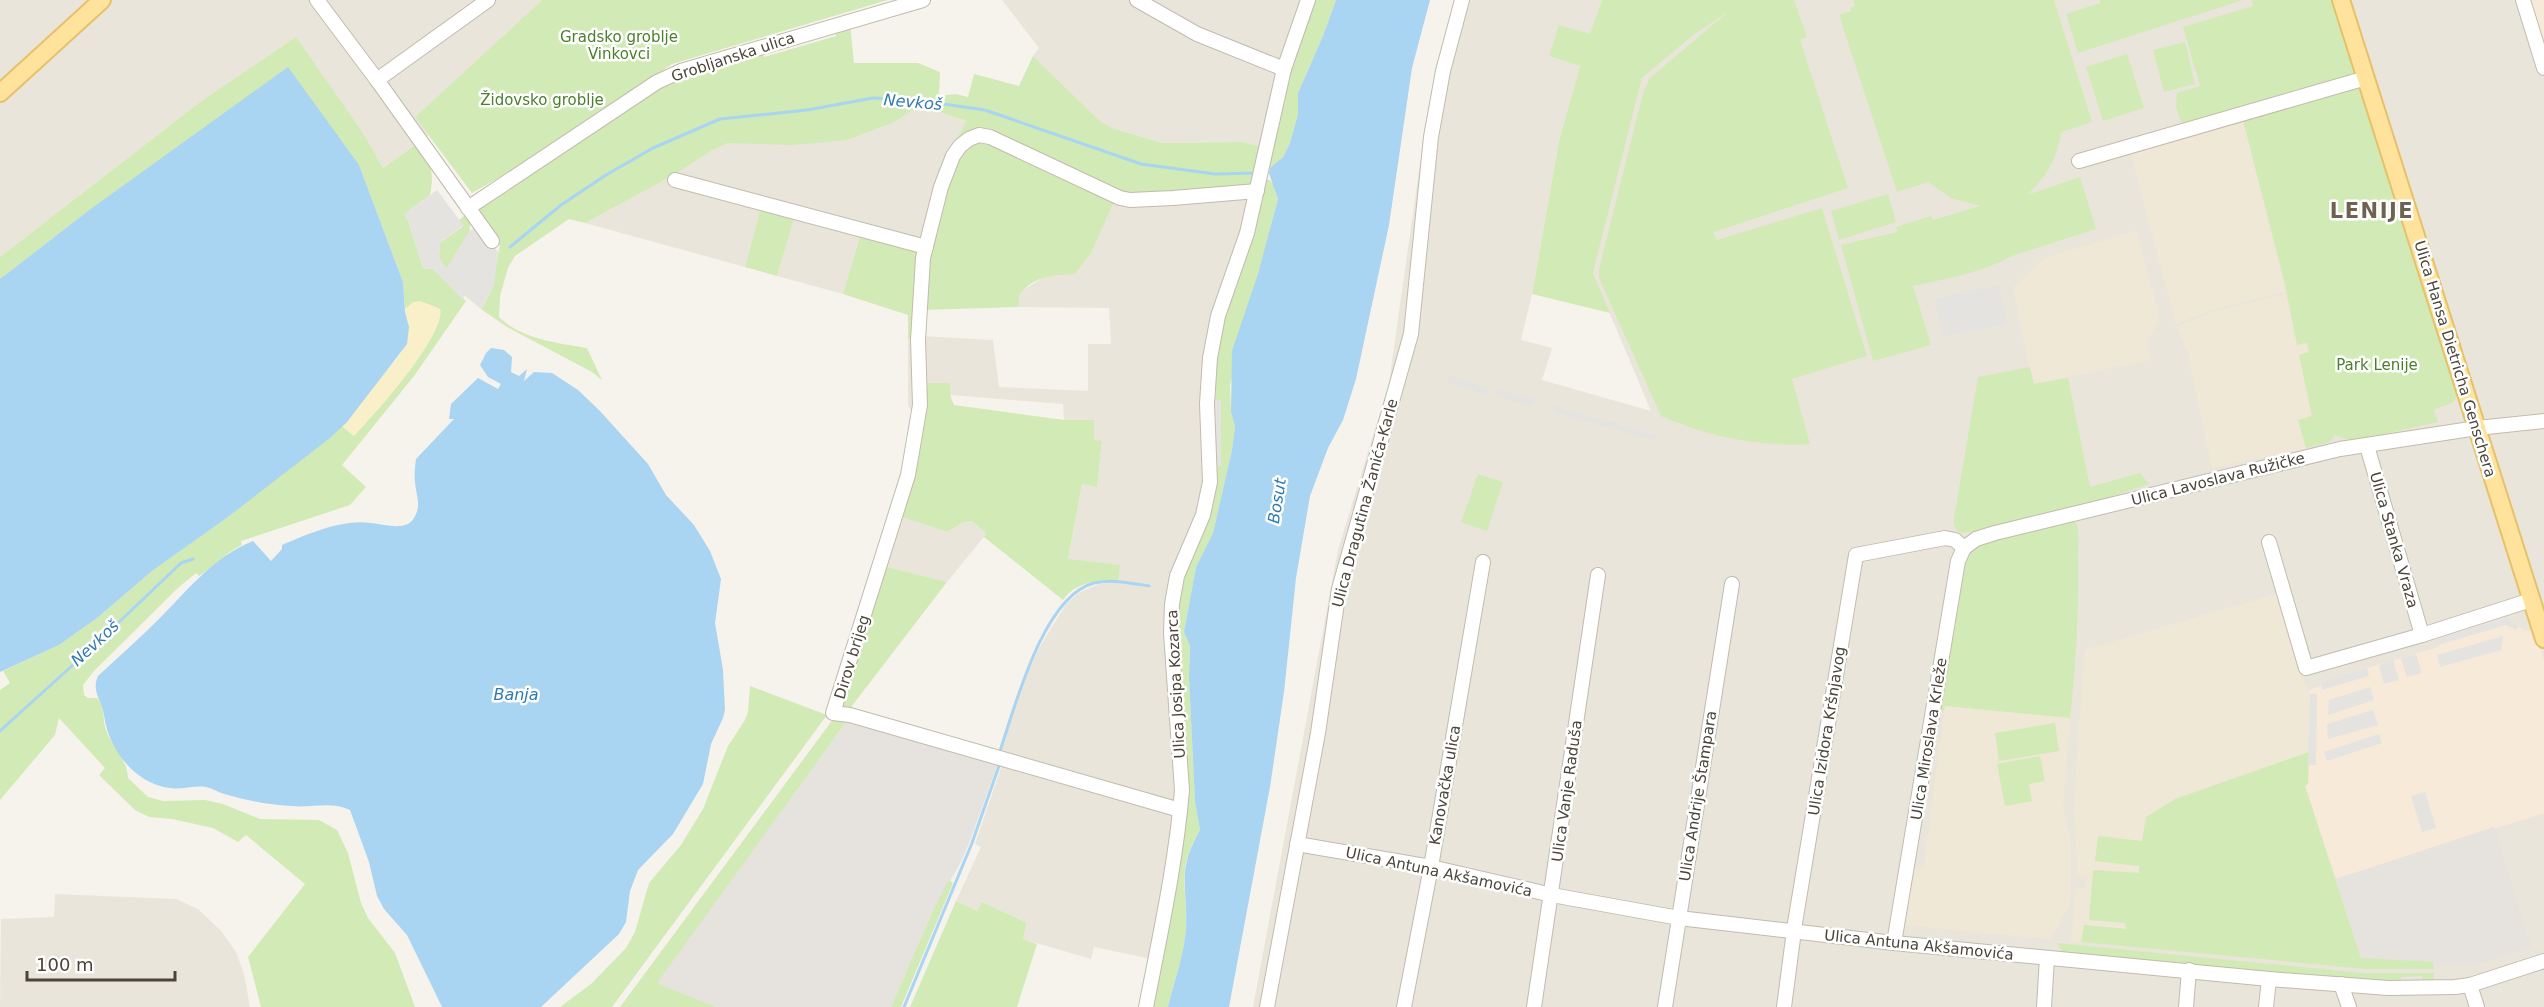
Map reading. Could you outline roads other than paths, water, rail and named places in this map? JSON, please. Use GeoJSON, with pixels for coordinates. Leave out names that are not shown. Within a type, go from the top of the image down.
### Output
{"type":"FeatureCollection","features":[{"type":"Feature","properties":{"kind":"main road"},"geometry":{"type":"LineString","coordinates":[[0,93],[102,0]]}},
{"type":"Feature","properties":{"kind":"main road","name":"Ulica Hansa Dietricha Genschera"},"geometry":{"type":"LineString","coordinates":[[2341,0],[2477,428],[2537,607],[2544,639]]}},
{"type":"Feature","properties":{"kind":"street"},"geometry":{"type":"LineString","coordinates":[[317,0],[492,242]]}},
{"type":"Feature","properties":{"kind":"street"},"geometry":{"type":"LineString","coordinates":[[377,80],[488,0]]}},
{"type":"Feature","properties":{"kind":"street","name":"Grobljanska ulica"},"geometry":{"type":"LineString","coordinates":[[468,208],[657,82],[681,71],[923,0]]}},
{"type":"Feature","properties":{"kind":"street"},"geometry":{"type":"LineString","coordinates":[[1137,0],[1197,34],[1284,69]]}},
{"type":"Feature","properties":{"kind":"street","name":"Ulica Josipa Kozarca"},"geometry":{"type":"LineString","coordinates":[[1146,1007],[1166,903],[1182,790],[1171,633],[1172,604],[1177,576],[1203,515],[1210,482],[1207,404],[1210,358],[1218,315],[1244,244],[1284,69],[1308,0]]}},
{"type":"Feature","properties":{"kind":"street","name":"Ulica Dragutina Žanića-Karle"},"geometry":{"type":"LineString","coordinates":[[1267,1007],[1318,734],[1339,589],[1411,334],[1431,137],[1443,71],[1462,0]]}},
{"type":"Feature","properties":{"kind":"street"},"geometry":{"type":"LineString","coordinates":[[2523,0],[2544,68]]}},
{"type":"Feature","properties":{"kind":"street"},"geometry":{"type":"LineString","coordinates":[[2079,161],[2367,78]]}},
{"type":"Feature","properties":{"kind":"street","name":"Dirov brijeg"},"geometry":{"type":"LineString","coordinates":[[1180,810],[850,716],[833,714],[908,476],[920,405],[919,301],[926,247],[946,173],[953,156],[969,139],[979,135],[990,137],[1112,195],[1130,200],[1257,187]]}},
{"type":"Feature","properties":{"kind":"street"},"geometry":{"type":"LineString","coordinates":[[675,180],[926,247]]}},
{"type":"Feature","properties":{"kind":"street","name":"Ulica Lavoslava Ružičke"},"geometry":{"type":"LineString","coordinates":[[1960,544],[1995,533],[2303,458],[2477,428],[2544,421]]}},
{"type":"Feature","properties":{"kind":"street","name":"Ulica Stanka Vraza"},"geometry":{"type":"LineString","coordinates":[[2367,446],[2422,635]]}},
{"type":"Feature","properties":{"kind":"street","name":"Ulica Izidora Kršnjavog"},"geometry":{"type":"LineString","coordinates":[[1784,1007],[1794,932],[1856,555],[1930,540],[1960,544]]}},
{"type":"Feature","properties":{"kind":"street"},"geometry":{"type":"LineString","coordinates":[[2269,542],[2306,668],[2422,635],[2537,607]]}},
{"type":"Feature","properties":{"kind":"street","name":"Ulica Miroslava Krleže"},"geometry":{"type":"LineString","coordinates":[[1894,944],[1960,544]]}},
{"type":"Feature","properties":{"kind":"street","name":"Kanovačka ulica"},"geometry":{"type":"LineString","coordinates":[[1404,1007],[1431,867],[1483,562]]}},
{"type":"Feature","properties":{"kind":"street","name":"Ulica Vanje Raduša"},"geometry":{"type":"LineString","coordinates":[[1534,1007],[1598,575]]}},
{"type":"Feature","properties":{"kind":"street","name":"Ulica Andrije Štampara"},"geometry":{"type":"LineString","coordinates":[[1665,1007],[1732,584]]}},
{"type":"Feature","properties":{"kind":"street","name":"Ulica Antuna Akšamovića"},"geometry":{"type":"LineString","coordinates":[[1297,844],[1431,867],[1552,895],[1679,918],[1894,944],[2269,979],[2388,987],[2470,985],[2544,961]]}},
{"type":"Feature","properties":{"kind":"street"},"geometry":{"type":"LineString","coordinates":[[2044,1007],[2047,958]]}},
{"type":"Feature","properties":{"kind":"street"},"geometry":{"type":"LineString","coordinates":[[2186,1007],[2189,970]]}},
{"type":"Feature","properties":{"kind":"street"},"geometry":{"type":"LineString","coordinates":[[2266,1007],[2269,979]]}},
{"type":"Feature","properties":{"kind":"street"},"geometry":{"type":"LineString","coordinates":[[2341,984],[2349,1007]]}},
{"type":"Feature","properties":{"kind":"street"},"geometry":{"type":"LineString","coordinates":[[2470,985],[2477,1007]]}},
{"type":"Feature","properties":{"kind":"water","name":"Bosut"},"geometry":{"type":"Polygon","coordinates":[[[1336,0],[1430,0],[1412,68],[1389,225],[1356,379],[1343,420],[1328,448],[1310,496],[1296,578],[1284,692],[1270,787],[1229,1007],[1168,1007],[1185,939],[1186,868],[1188,857],[1200,830],[1195,802],[1189,676],[1190,646],[1184,632],[1196,567],[1213,533],[1232,450],[1235,427],[1231,412],[1232,351],[1258,274],[1278,199],[1269,173],[1270,168],[1283,157],[1290,143],[1298,114],[1298,93],[1336,0]]]}},
{"type":"Feature","properties":{"kind":"water"},"geometry":{"type":"Polygon","coordinates":[[[288,67],[359,165],[403,282],[405,312],[409,327],[407,344],[347,422],[330,438],[228,517],[152,571],[97,618],[59,645],[0,672],[0,279],[88,211],[288,67]]]}},
{"type":"Feature","properties":{"kind":"water","name":"Banja"},"geometry":{"type":"Polygon","coordinates":[[[491,348],[504,350],[512,357],[511,372],[519,376],[527,369],[524,381],[534,372],[552,373],[578,390],[599,410],[648,464],[666,495],[694,525],[710,551],[721,579],[715,623],[723,670],[725,710],[711,744],[703,784],[673,834],[638,870],[630,891],[626,922],[619,934],[541,1007],[442,1007],[407,935],[384,909],[377,896],[369,862],[350,810],[336,806],[265,803],[224,794],[206,787],[169,788],[156,785],[134,771],[117,751],[111,740],[96,687],[98,676],[213,565],[239,548],[253,541],[271,561],[282,549],[282,545],[325,528],[360,522],[400,526],[410,522],[414,518],[418,505],[415,479],[416,459],[454,419],[449,419],[451,404],[478,378],[498,389],[501,384],[488,377],[480,365],[491,348]]]}},
{"type":"Feature","properties":{"kind":"waterway","name":"Nevkoš"},"geometry":{"type":"LineString","coordinates":[[510,247],[561,205],[606,175],[653,148],[720,119],[807,110],[873,98],[916,100],[985,110],[1141,164],[1215,174],[1257,173]]}},
{"type":"Feature","properties":{"kind":"waterway","name":"Nevkoš"},"geometry":{"type":"LineString","coordinates":[[0,731],[181,563],[193,559]]}},
{"type":"Feature","properties":{"kind":"waterway"},"geometry":{"type":"LineString","coordinates":[[1000,751],[1033,655],[1060,609],[1076,592],[1094,583],[1115,581],[1149,586]]}},
{"type":"Feature","properties":{"kind":"waterway"},"geometry":{"type":"LineString","coordinates":[[904,1007],[972,843],[1000,763]]}},
{"type":"Feature","properties":{"kind":"district","name":"LENIJE"},"geometry":{"type":"Point","coordinates":[2372,211]}},
{"type":"Feature","properties":{"kind":"park label","name":"Gradsko groblje Vinkovci"},"geometry":{"type":"Point","coordinates":[619,46]}},
{"type":"Feature","properties":{"kind":"park label","name":"Židovsko groblje"},"geometry":{"type":"Point","coordinates":[542,100]}},
{"type":"Feature","properties":{"kind":"park label","name":"Park Lenije"},"geometry":{"type":"Point","coordinates":[2377,365]}}]}
